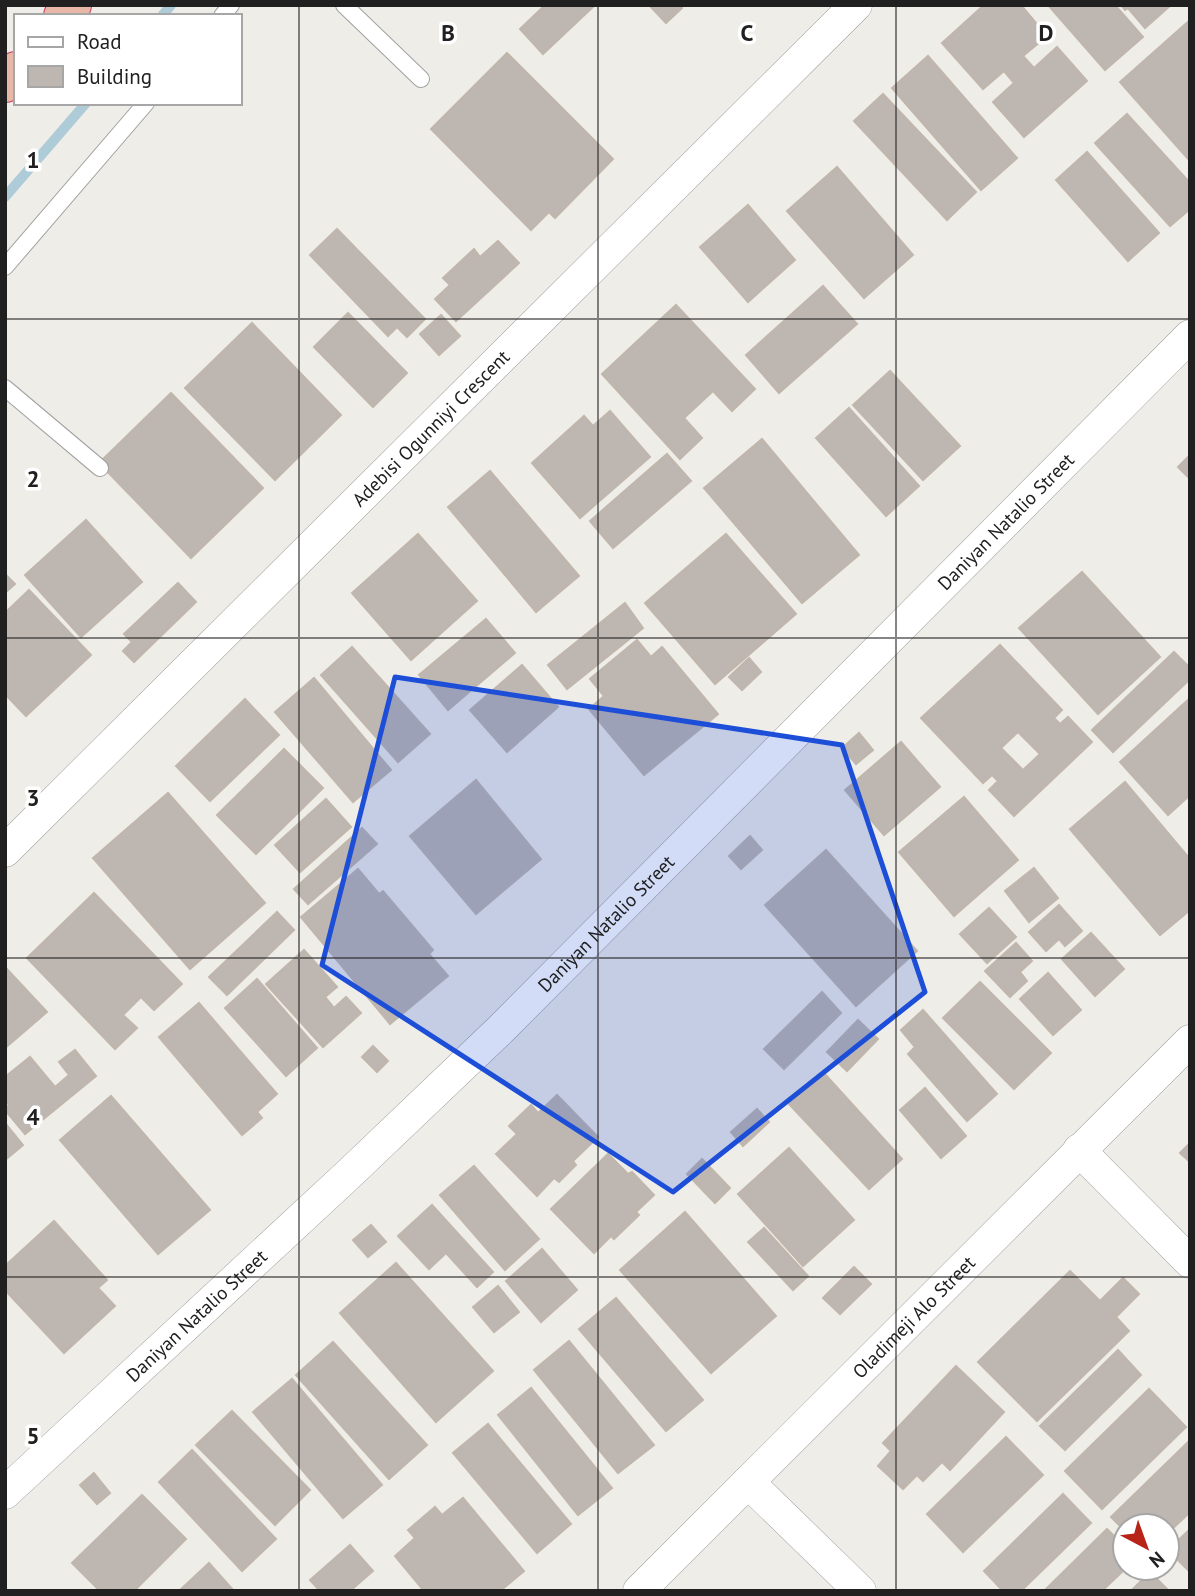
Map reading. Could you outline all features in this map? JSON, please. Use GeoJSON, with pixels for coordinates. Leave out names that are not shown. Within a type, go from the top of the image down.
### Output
{"type":"FeatureCollection","features":[{"type":"Feature","properties":{"kind":"street","name":"Adebisi Ogunniyi Crescent"},"geometry":{"type":"LineString","coordinates":[[5,851],[856,5]]}},
{"type":"Feature","properties":{"kind":"street","name":"Daniyan Natalio Street"},"geometry":{"type":"LineString","coordinates":[[5,1493],[501,1029],[1190,336]]}},
{"type":"Feature","properties":{"kind":"street","name":"Oladimeji Alo Street"},"geometry":{"type":"LineString","coordinates":[[639,1591],[1190,1041]]}},
{"type":"Feature","properties":{"kind":"street"},"geometry":{"type":"LineString","coordinates":[[1079,1150],[1190,1262]]}},
{"type":"Feature","properties":{"kind":"street"},"geometry":{"type":"LineString","coordinates":[[748,1482],[860,1591]]}},
{"type":"Feature","properties":{"kind":"lane"},"geometry":{"type":"LineString","coordinates":[[344,5],[421,79]]}},
{"type":"Feature","properties":{"kind":"lane"},"geometry":{"type":"LineString","coordinates":[[5,267],[144,105]]}},
{"type":"Feature","properties":{"kind":"lane"},"geometry":{"type":"LineString","coordinates":[[5,388],[100,468]]}},
{"type":"Feature","properties":{"kind":"highlighted area"},"geometry":{"type":"Polygon","coordinates":[[[395,677],[842,745],[925,992],[673,1192],[322,965],[395,677]]]}},
{"type":"Feature","properties":{"kind":"building"},"geometry":{"type":"Polygon","coordinates":[[[545,5],[595,5],[543,54],[520,29],[545,5]]]}},
{"type":"Feature","properties":{"kind":"building"},"geometry":{"type":"Polygon","coordinates":[[[649,5],[679,5],[682,8],[666,23],[649,5]]]}},
{"type":"Feature","properties":{"kind":"building"},"geometry":{"type":"Polygon","coordinates":[[[984,5],[1021,5],[1047,36],[1023,56],[1034,68],[1057,47],[1087,81],[1024,137],[993,102],[1014,83],[1004,71],[983,89],[942,43],[984,5]]]}},
{"type":"Feature","properties":{"kind":"building"},"geometry":{"type":"Polygon","coordinates":[[[1048,5],[1115,5],[1143,37],[1105,70],[1048,5]]]}},
{"type":"Feature","properties":{"kind":"building"},"geometry":{"type":"Polygon","coordinates":[[[1121,5],[1171,5],[1145,28],[1128,8],[1125,10],[1121,5]]]}},
{"type":"Feature","properties":{"kind":"building"},"geometry":{"type":"Polygon","coordinates":[[[1190,20],[1190,161],[1120,82],[1190,20]]]}},
{"type":"Feature","properties":{"kind":"building"},"geometry":{"type":"Polygon","coordinates":[[[507,53],[613,159],[555,218],[549,212],[531,230],[431,129],[507,53]]]}},
{"type":"Feature","properties":{"kind":"building"},"geometry":{"type":"Polygon","coordinates":[[[928,56],[1017,158],[981,190],[892,88],[928,56]]]}},
{"type":"Feature","properties":{"kind":"building"},"geometry":{"type":"Polygon","coordinates":[[[883,94],[976,192],[947,220],[854,121],[883,94]]]}},
{"type":"Feature","properties":{"kind":"building"},"geometry":{"type":"Polygon","coordinates":[[[1127,114],[1190,183],[1190,209],[1170,226],[1095,143],[1127,114]]]}},
{"type":"Feature","properties":{"kind":"building"},"geometry":{"type":"Polygon","coordinates":[[[1087,152],[1159,233],[1128,261],[1056,180],[1087,152]]]}},
{"type":"Feature","properties":{"kind":"building"},"geometry":{"type":"Polygon","coordinates":[[[837,167],[913,255],[864,298],[787,211],[837,167]]]}},
{"type":"Feature","properties":{"kind":"building"},"geometry":{"type":"Polygon","coordinates":[[[748,205],[795,260],[748,302],[700,247],[748,205]]]}},
{"type":"Feature","properties":{"kind":"building"},"geometry":{"type":"Polygon","coordinates":[[[337,229],[425,319],[407,337],[397,327],[388,336],[310,255],[337,229]]]}},
{"type":"Feature","properties":{"kind":"building"},"geometry":{"type":"Polygon","coordinates":[[[498,241],[519,263],[456,321],[435,299],[450,285],[443,278],[474,249],[480,257],[498,241]]]}},
{"type":"Feature","properties":{"kind":"building"},"geometry":{"type":"Polygon","coordinates":[[[823,286],[857,324],[779,393],[746,355],[823,286]]]}},
{"type":"Feature","properties":{"kind":"building"},"geometry":{"type":"Polygon","coordinates":[[[676,305],[755,389],[732,411],[713,391],[684,418],[702,438],[680,459],[602,374],[676,305]]]}},
{"type":"Feature","properties":{"kind":"building"},"geometry":{"type":"Polygon","coordinates":[[[348,313],[407,373],[373,407],[314,347],[348,313]]]}},
{"type":"Feature","properties":{"kind":"building"},"geometry":{"type":"Polygon","coordinates":[[[441,315],[460,336],[439,355],[420,334],[441,315]]]}},
{"type":"Feature","properties":{"kind":"building"},"geometry":{"type":"Polygon","coordinates":[[[252,323],[341,415],[275,480],[185,388],[252,323]]]}},
{"type":"Feature","properties":{"kind":"building"},"geometry":{"type":"Polygon","coordinates":[[[890,371],[960,446],[923,480],[853,405],[890,371]]]}},
{"type":"Feature","properties":{"kind":"building"},"geometry":{"type":"Polygon","coordinates":[[[171,393],[263,488],[191,558],[99,463],[171,393]]]}},
{"type":"Feature","properties":{"kind":"building"},"geometry":{"type":"Polygon","coordinates":[[[849,408],[919,486],[886,516],[816,438],[849,408]]]}},
{"type":"Feature","properties":{"kind":"building"},"geometry":{"type":"Polygon","coordinates":[[[610,411],[650,457],[580,518],[532,463],[584,416],[593,426],[610,411]]]}},
{"type":"Feature","properties":{"kind":"building"},"geometry":{"type":"Polygon","coordinates":[[[762,439],[859,555],[802,603],[704,488],[762,439]]]}},
{"type":"Feature","properties":{"kind":"building"},"geometry":{"type":"Polygon","coordinates":[[[667,454],[691,481],[613,548],[590,521],[667,454]]]}},
{"type":"Feature","properties":{"kind":"building"},"geometry":{"type":"Polygon","coordinates":[[[1190,455],[1190,479],[1178,467],[1190,455]]]}},
{"type":"Feature","properties":{"kind":"building"},"geometry":{"type":"Polygon","coordinates":[[[490,471],[579,576],[536,612],[448,507],[490,471]]]}},
{"type":"Feature","properties":{"kind":"building"},"geometry":{"type":"Polygon","coordinates":[[[86,520],[142,582],[81,637],[25,575],[86,520]]]}},
{"type":"Feature","properties":{"kind":"building"},"geometry":{"type":"Polygon","coordinates":[[[418,534],[477,601],[411,660],[352,593],[418,534]]]}},
{"type":"Feature","properties":{"kind":"building"},"geometry":{"type":"Polygon","coordinates":[[[726,534],[796,614],[715,684],[645,603],[726,534]]]}},
{"type":"Feature","properties":{"kind":"building"},"geometry":{"type":"Polygon","coordinates":[[[1082,572],[1160,657],[1098,714],[1019,628],[1082,572]]]}},
{"type":"Feature","properties":{"kind":"building"},"geometry":{"type":"Polygon","coordinates":[[[5,574],[15,584],[5,593],[5,574]]]}},
{"type":"Feature","properties":{"kind":"building"},"geometry":{"type":"Polygon","coordinates":[[[178,583],[196,602],[134,662],[123,651],[132,642],[124,634],[178,583]]]}},
{"type":"Feature","properties":{"kind":"building"},"geometry":{"type":"Polygon","coordinates":[[[29,590],[91,655],[26,716],[5,694],[5,613],[29,590]]]}},
{"type":"Feature","properties":{"kind":"building"},"geometry":{"type":"Polygon","coordinates":[[[625,603],[643,628],[567,689],[548,665],[625,603]]]}},
{"type":"Feature","properties":{"kind":"building"},"geometry":{"type":"Polygon","coordinates":[[[486,619],[515,653],[448,710],[419,675],[486,619]]]}},
{"type":"Feature","properties":{"kind":"building"},"geometry":{"type":"Polygon","coordinates":[[[637,640],[651,657],[662,647],[718,714],[644,775],[589,709],[604,696],[590,679],[637,640]]]}},
{"type":"Feature","properties":{"kind":"building"},"geometry":{"type":"Polygon","coordinates":[[[1000,645],[1062,710],[1054,718],[1060,724],[1068,717],[1092,742],[1014,816],[989,790],[998,781],[992,775],[983,783],[921,718],[1000,645]],[[1018,732],[1001,748],[1023,770],[1040,754],[1018,732]]]}},
{"type":"Feature","properties":{"kind":"building"},"geometry":{"type":"Polygon","coordinates":[[[352,647],[430,734],[398,762],[321,675],[352,647]]]}},
{"type":"Feature","properties":{"kind":"building"},"geometry":{"type":"Polygon","coordinates":[[[1174,652],[1190,668],[1190,679],[1113,752],[1092,730],[1174,652]]]}},
{"type":"Feature","properties":{"kind":"building"},"geometry":{"type":"Polygon","coordinates":[[[749,658],[761,672],[742,690],[729,677],[749,658]]]}},
{"type":"Feature","properties":{"kind":"building"},"geometry":{"type":"Polygon","coordinates":[[[522,665],[558,707],[507,752],[470,710],[522,665]]]}},
{"type":"Feature","properties":{"kind":"building"},"geometry":{"type":"Polygon","coordinates":[[[314,678],[391,770],[353,802],[275,712],[314,678]]]}},
{"type":"Feature","properties":{"kind":"building"},"geometry":{"type":"Polygon","coordinates":[[[1190,698],[1190,795],[1168,815],[1120,762],[1190,698]]]}},
{"type":"Feature","properties":{"kind":"building"},"geometry":{"type":"Polygon","coordinates":[[[245,699],[279,735],[210,801],[176,766],[245,699]]]}},
{"type":"Feature","properties":{"kind":"building"},"geometry":{"type":"Polygon","coordinates":[[[859,733],[873,750],[856,764],[842,748],[859,733]]]}},
{"type":"Feature","properties":{"kind":"building"},"geometry":{"type":"Polygon","coordinates":[[[901,742],[940,787],[884,835],[845,790],[901,742]]]}},
{"type":"Feature","properties":{"kind":"building"},"geometry":{"type":"Polygon","coordinates":[[[284,749],[323,788],[256,854],[217,815],[284,749]]]}},
{"type":"Feature","properties":{"kind":"building"},"geometry":{"type":"Polygon","coordinates":[[[476,780],[541,859],[476,914],[410,836],[476,780]]]}},
{"type":"Feature","properties":{"kind":"building"},"geometry":{"type":"Polygon","coordinates":[[[1125,782],[1190,859],[1190,910],[1160,935],[1070,829],[1125,782]]]}},
{"type":"Feature","properties":{"kind":"building"},"geometry":{"type":"Polygon","coordinates":[[[168,793],[265,903],[190,969],[93,858],[168,793]]]}},
{"type":"Feature","properties":{"kind":"building"},"geometry":{"type":"Polygon","coordinates":[[[964,797],[1018,860],[954,916],[899,852],[964,797]]]}},
{"type":"Feature","properties":{"kind":"building"},"geometry":{"type":"Polygon","coordinates":[[[326,799],[351,827],[300,872],[275,845],[326,799]]]}},
{"type":"Feature","properties":{"kind":"building"},"geometry":{"type":"Polygon","coordinates":[[[362,828],[377,844],[308,904],[294,889],[362,828]]]}},
{"type":"Feature","properties":{"kind":"building"},"geometry":{"type":"Polygon","coordinates":[[[750,836],[762,850],[741,869],[729,856],[750,836]]]}},
{"type":"Feature","properties":{"kind":"building"},"geometry":{"type":"Polygon","coordinates":[[[826,850],[917,951],[856,1006],[765,905],[826,850]]]}},
{"type":"Feature","properties":{"kind":"building"},"geometry":{"type":"Polygon","coordinates":[[[1034,868],[1058,898],[1029,922],[1005,891],[1034,868]]]}},
{"type":"Feature","properties":{"kind":"building"},"geometry":{"type":"Polygon","coordinates":[[[358,869],[379,894],[383,891],[433,950],[429,954],[448,976],[390,1024],[301,917],[358,869]]]}},
{"type":"Feature","properties":{"kind":"building"},"geometry":{"type":"Polygon","coordinates":[[[94,893],[182,984],[154,1010],[141,997],[123,1015],[137,1028],[115,1049],[27,958],[94,893]]]}},
{"type":"Feature","properties":{"kind":"building"},"geometry":{"type":"Polygon","coordinates":[[[1059,905],[1082,931],[1065,946],[1059,939],[1046,951],[1029,932],[1059,905]]]}},
{"type":"Feature","properties":{"kind":"building"},"geometry":{"type":"Polygon","coordinates":[[[989,908],[1016,937],[987,963],[960,934],[989,908]]]}},
{"type":"Feature","properties":{"kind":"building"},"geometry":{"type":"Polygon","coordinates":[[[277,912],[294,930],[227,995],[209,977],[277,912]]]}},
{"type":"Feature","properties":{"kind":"building"},"geometry":{"type":"Polygon","coordinates":[[[1091,933],[1124,969],[1095,996],[1062,959],[1091,933]]]}},
{"type":"Feature","properties":{"kind":"building"},"geometry":{"type":"Polygon","coordinates":[[[1016,943],[1032,961],[1020,972],[1027,981],[1010,997],[985,971],[1016,943]]]}},
{"type":"Feature","properties":{"kind":"building"},"geometry":{"type":"Polygon","coordinates":[[[304,950],[337,987],[325,997],[334,1008],[346,997],[361,1013],[323,1047],[266,984],[304,950]]]}},
{"type":"Feature","properties":{"kind":"building"},"geometry":{"type":"Polygon","coordinates":[[[5,967],[47,1012],[5,1048],[5,967]]]}},
{"type":"Feature","properties":{"kind":"building"},"geometry":{"type":"Polygon","coordinates":[[[1048,973],[1081,1010],[1053,1035],[1020,999],[1048,973]]]}},
{"type":"Feature","properties":{"kind":"building"},"geometry":{"type":"Polygon","coordinates":[[[257,979],[317,1048],[286,1076],[225,1008],[257,979]]]}},
{"type":"Feature","properties":{"kind":"building"},"geometry":{"type":"Polygon","coordinates":[[[980,982],[1051,1053],[1014,1089],[943,1018],[980,982]]]}},
{"type":"Feature","properties":{"kind":"building"},"geometry":{"type":"Polygon","coordinates":[[[822,992],[841,1013],[784,1069],[764,1049],[822,992]]]}},
{"type":"Feature","properties":{"kind":"building"},"geometry":{"type":"Polygon","coordinates":[[[199,1003],[277,1094],[257,1112],[262,1118],[242,1135],[159,1037],[199,1003]]]}},
{"type":"Feature","properties":{"kind":"building"},"geometry":{"type":"Polygon","coordinates":[[[923,1010],[997,1094],[967,1121],[908,1054],[915,1047],[901,1030],[923,1010]]]}},
{"type":"Feature","properties":{"kind":"building"},"geometry":{"type":"Polygon","coordinates":[[[858,1020],[878,1039],[847,1071],[827,1052],[858,1020]]]}},
{"type":"Feature","properties":{"kind":"building"},"geometry":{"type":"Polygon","coordinates":[[[373,1046],[388,1061],[377,1072],[362,1057],[373,1046]]]}},
{"type":"Feature","properties":{"kind":"building"},"geometry":{"type":"Polygon","coordinates":[[[75,1050],[96,1076],[25,1134],[5,1110],[9,1105],[5,1100],[5,1077],[30,1057],[55,1087],[69,1075],[59,1062],[75,1050]]]}},
{"type":"Feature","properties":{"kind":"building"},"geometry":{"type":"Polygon","coordinates":[[[823,1072],[902,1159],[869,1189],[789,1104],[823,1072]]]}},
{"type":"Feature","properties":{"kind":"building"},"geometry":{"type":"Polygon","coordinates":[[[925,1088],[966,1136],[941,1158],[900,1110],[925,1088]]]}},
{"type":"Feature","properties":{"kind":"building"},"geometry":{"type":"Polygon","coordinates":[[[557,1095],[598,1137],[573,1161],[576,1165],[559,1182],[554,1178],[537,1196],[496,1154],[517,1134],[509,1126],[531,1105],[538,1113],[557,1095]]]}},
{"type":"Feature","properties":{"kind":"building"},"geometry":{"type":"Polygon","coordinates":[[[111,1096],[210,1210],[158,1254],[60,1140],[111,1096]]]}},
{"type":"Feature","properties":{"kind":"building"},"geometry":{"type":"Polygon","coordinates":[[[757,1109],[769,1122],[743,1146],[731,1132],[757,1109]]]}},
{"type":"Feature","properties":{"kind":"building"},"geometry":{"type":"Polygon","coordinates":[[[5,1123],[23,1145],[5,1160],[5,1123]]]}},
{"type":"Feature","properties":{"kind":"building"},"geometry":{"type":"Polygon","coordinates":[[[1190,1143],[1190,1162],[1180,1153],[1190,1143]]]}},
{"type":"Feature","properties":{"kind":"building"},"geometry":{"type":"Polygon","coordinates":[[[789,1148],[854,1220],[803,1266],[738,1194],[789,1148]]]}},
{"type":"Feature","properties":{"kind":"building"},"geometry":{"type":"Polygon","coordinates":[[[608,1154],[628,1174],[632,1172],[654,1195],[636,1212],[639,1215],[614,1239],[611,1236],[594,1253],[551,1209],[608,1154]]]}},
{"type":"Feature","properties":{"kind":"building"},"geometry":{"type":"Polygon","coordinates":[[[702,1159],[730,1188],[715,1203],[687,1174],[702,1159]]]}},
{"type":"Feature","properties":{"kind":"building"},"geometry":{"type":"Polygon","coordinates":[[[474,1166],[539,1239],[505,1270],[440,1195],[474,1166]]]}},
{"type":"Feature","properties":{"kind":"building"},"geometry":{"type":"Polygon","coordinates":[[[432,1205],[493,1272],[477,1287],[446,1253],[429,1269],[398,1236],[432,1205]]]}},
{"type":"Feature","properties":{"kind":"building"},"geometry":{"type":"Polygon","coordinates":[[[685,1212],[776,1316],[711,1373],[620,1270],[685,1212]]]}},
{"type":"Feature","properties":{"kind":"building"},"geometry":{"type":"Polygon","coordinates":[[[54,1221],[107,1280],[98,1288],[115,1306],[64,1353],[5,1290],[5,1266],[54,1221]]]}},
{"type":"Feature","properties":{"kind":"building"},"geometry":{"type":"Polygon","coordinates":[[[371,1225],[386,1242],[368,1257],[353,1240],[371,1225]]]}},
{"type":"Feature","properties":{"kind":"building"},"geometry":{"type":"Polygon","coordinates":[[[764,1228],[808,1276],[793,1290],[748,1242],[764,1228]]]}},
{"type":"Feature","properties":{"kind":"building"},"geometry":{"type":"Polygon","coordinates":[[[542,1249],[577,1290],[541,1322],[506,1281],[542,1249]]]}},
{"type":"Feature","properties":{"kind":"building"},"geometry":{"type":"Polygon","coordinates":[[[396,1263],[493,1371],[436,1422],[340,1313],[396,1263]]]}},
{"type":"Feature","properties":{"kind":"building"},"geometry":{"type":"Polygon","coordinates":[[[854,1267],[871,1284],[840,1314],[823,1298],[854,1267]]]}},
{"type":"Feature","properties":{"kind":"building"},"geometry":{"type":"Polygon","coordinates":[[[1070,1271],[1100,1301],[1123,1278],[1139,1294],[1116,1317],[1129,1331],[1037,1421],[978,1362],[1070,1271]]]}},
{"type":"Feature","properties":{"kind":"building"},"geometry":{"type":"Polygon","coordinates":[[[498,1286],[519,1312],[494,1332],[473,1307],[498,1286]]]}},
{"type":"Feature","properties":{"kind":"building"},"geometry":{"type":"Polygon","coordinates":[[[616,1298],[703,1400],[666,1431],[579,1329],[616,1298]]]}},
{"type":"Feature","properties":{"kind":"building"},"geometry":{"type":"Polygon","coordinates":[[[569,1341],[654,1445],[618,1473],[534,1370],[569,1341]]]}},
{"type":"Feature","properties":{"kind":"building"},"geometry":{"type":"Polygon","coordinates":[[[333,1342],[427,1445],[389,1479],[296,1375],[333,1342]]]}},
{"type":"Feature","properties":{"kind":"building"},"geometry":{"type":"Polygon","coordinates":[[[1118,1350],[1141,1375],[1065,1450],[1040,1426],[1118,1350]]]}},
{"type":"Feature","properties":{"kind":"building"},"geometry":{"type":"Polygon","coordinates":[[[956,1366],[1004,1412],[950,1470],[942,1462],[923,1481],[917,1475],[903,1489],[878,1466],[891,1451],[883,1443],[956,1366]]]}},
{"type":"Feature","properties":{"kind":"building"},"geometry":{"type":"Polygon","coordinates":[[[292,1379],[382,1485],[343,1518],[253,1412],[292,1379]]]}},
{"type":"Feature","properties":{"kind":"building"},"geometry":{"type":"Polygon","coordinates":[[[531,1388],[612,1488],[578,1515],[498,1415],[531,1388]]]}},
{"type":"Feature","properties":{"kind":"building"},"geometry":{"type":"Polygon","coordinates":[[[1149,1389],[1186,1427],[1102,1509],[1065,1471],[1149,1389]]]}},
{"type":"Feature","properties":{"kind":"building"},"geometry":{"type":"Polygon","coordinates":[[[232,1411],[310,1490],[275,1525],[196,1445],[232,1411]]]}},
{"type":"Feature","properties":{"kind":"building"},"geometry":{"type":"Polygon","coordinates":[[[488,1424],[571,1524],[537,1553],[453,1453],[488,1424]]]}},
{"type":"Feature","properties":{"kind":"building"},"geometry":{"type":"Polygon","coordinates":[[[1006,1437],[1043,1475],[963,1552],[927,1514],[1006,1437]]]}},
{"type":"Feature","properties":{"kind":"building"},"geometry":{"type":"Polygon","coordinates":[[[1190,1440],[1190,1512],[1181,1521],[1181,1512],[1116,1512],[1190,1440]]]}},
{"type":"Feature","properties":{"kind":"building"},"geometry":{"type":"Polygon","coordinates":[[[192,1450],[276,1539],[242,1571],[159,1482],[192,1450]]]}},
{"type":"Feature","properties":{"kind":"building"},"geometry":{"type":"Polygon","coordinates":[[[94,1473],[110,1493],[97,1504],[80,1485],[94,1473]]]}},
{"type":"Feature","properties":{"kind":"building"},"geometry":{"type":"Polygon","coordinates":[[[1063,1494],[1091,1523],[1021,1591],[1003,1591],[984,1571],[1063,1494]]]}},
{"type":"Feature","properties":{"kind":"building"},"geometry":{"type":"Polygon","coordinates":[[[142,1495],[186,1539],[134,1591],[100,1591],[72,1563],[142,1495]]]}},
{"type":"Feature","properties":{"kind":"building"},"geometry":{"type":"Polygon","coordinates":[[[463,1498],[524,1571],[500,1591],[424,1591],[395,1556],[415,1538],[408,1530],[435,1507],[442,1515],[463,1498]]]}},
{"type":"Feature","properties":{"kind":"building"},"geometry":{"type":"Polygon","coordinates":[[[1107,1529],[1111,1533],[1111,1582],[1102,1591],[1044,1591],[1107,1529]]]}},
{"type":"Feature","properties":{"kind":"building"},"geometry":{"type":"Polygon","coordinates":[[[1190,1529],[1190,1572],[1181,1563],[1181,1538],[1190,1529]]]}},
{"type":"Feature","properties":{"kind":"building"},"geometry":{"type":"Polygon","coordinates":[[[350,1545],[373,1571],[350,1591],[320,1591],[310,1580],[350,1545]]]}},
{"type":"Feature","properties":{"kind":"building"},"geometry":{"type":"Polygon","coordinates":[[[209,1563],[234,1591],[179,1591],[209,1563]]]}},
{"type":"Feature","properties":{"kind":"building"},"geometry":{"type":"Polygon","coordinates":[[[1140,1582],[1160,1582],[1169,1591],[1131,1591],[1140,1582]]]}},
{"type":"Feature","properties":{"kind":"waterway"},"geometry":{"type":"LineString","coordinates":[[164,14],[171,5]]}},
{"type":"Feature","properties":{"kind":"waterway"},"geometry":{"type":"LineString","coordinates":[[5,197],[84,105]]}}]}
